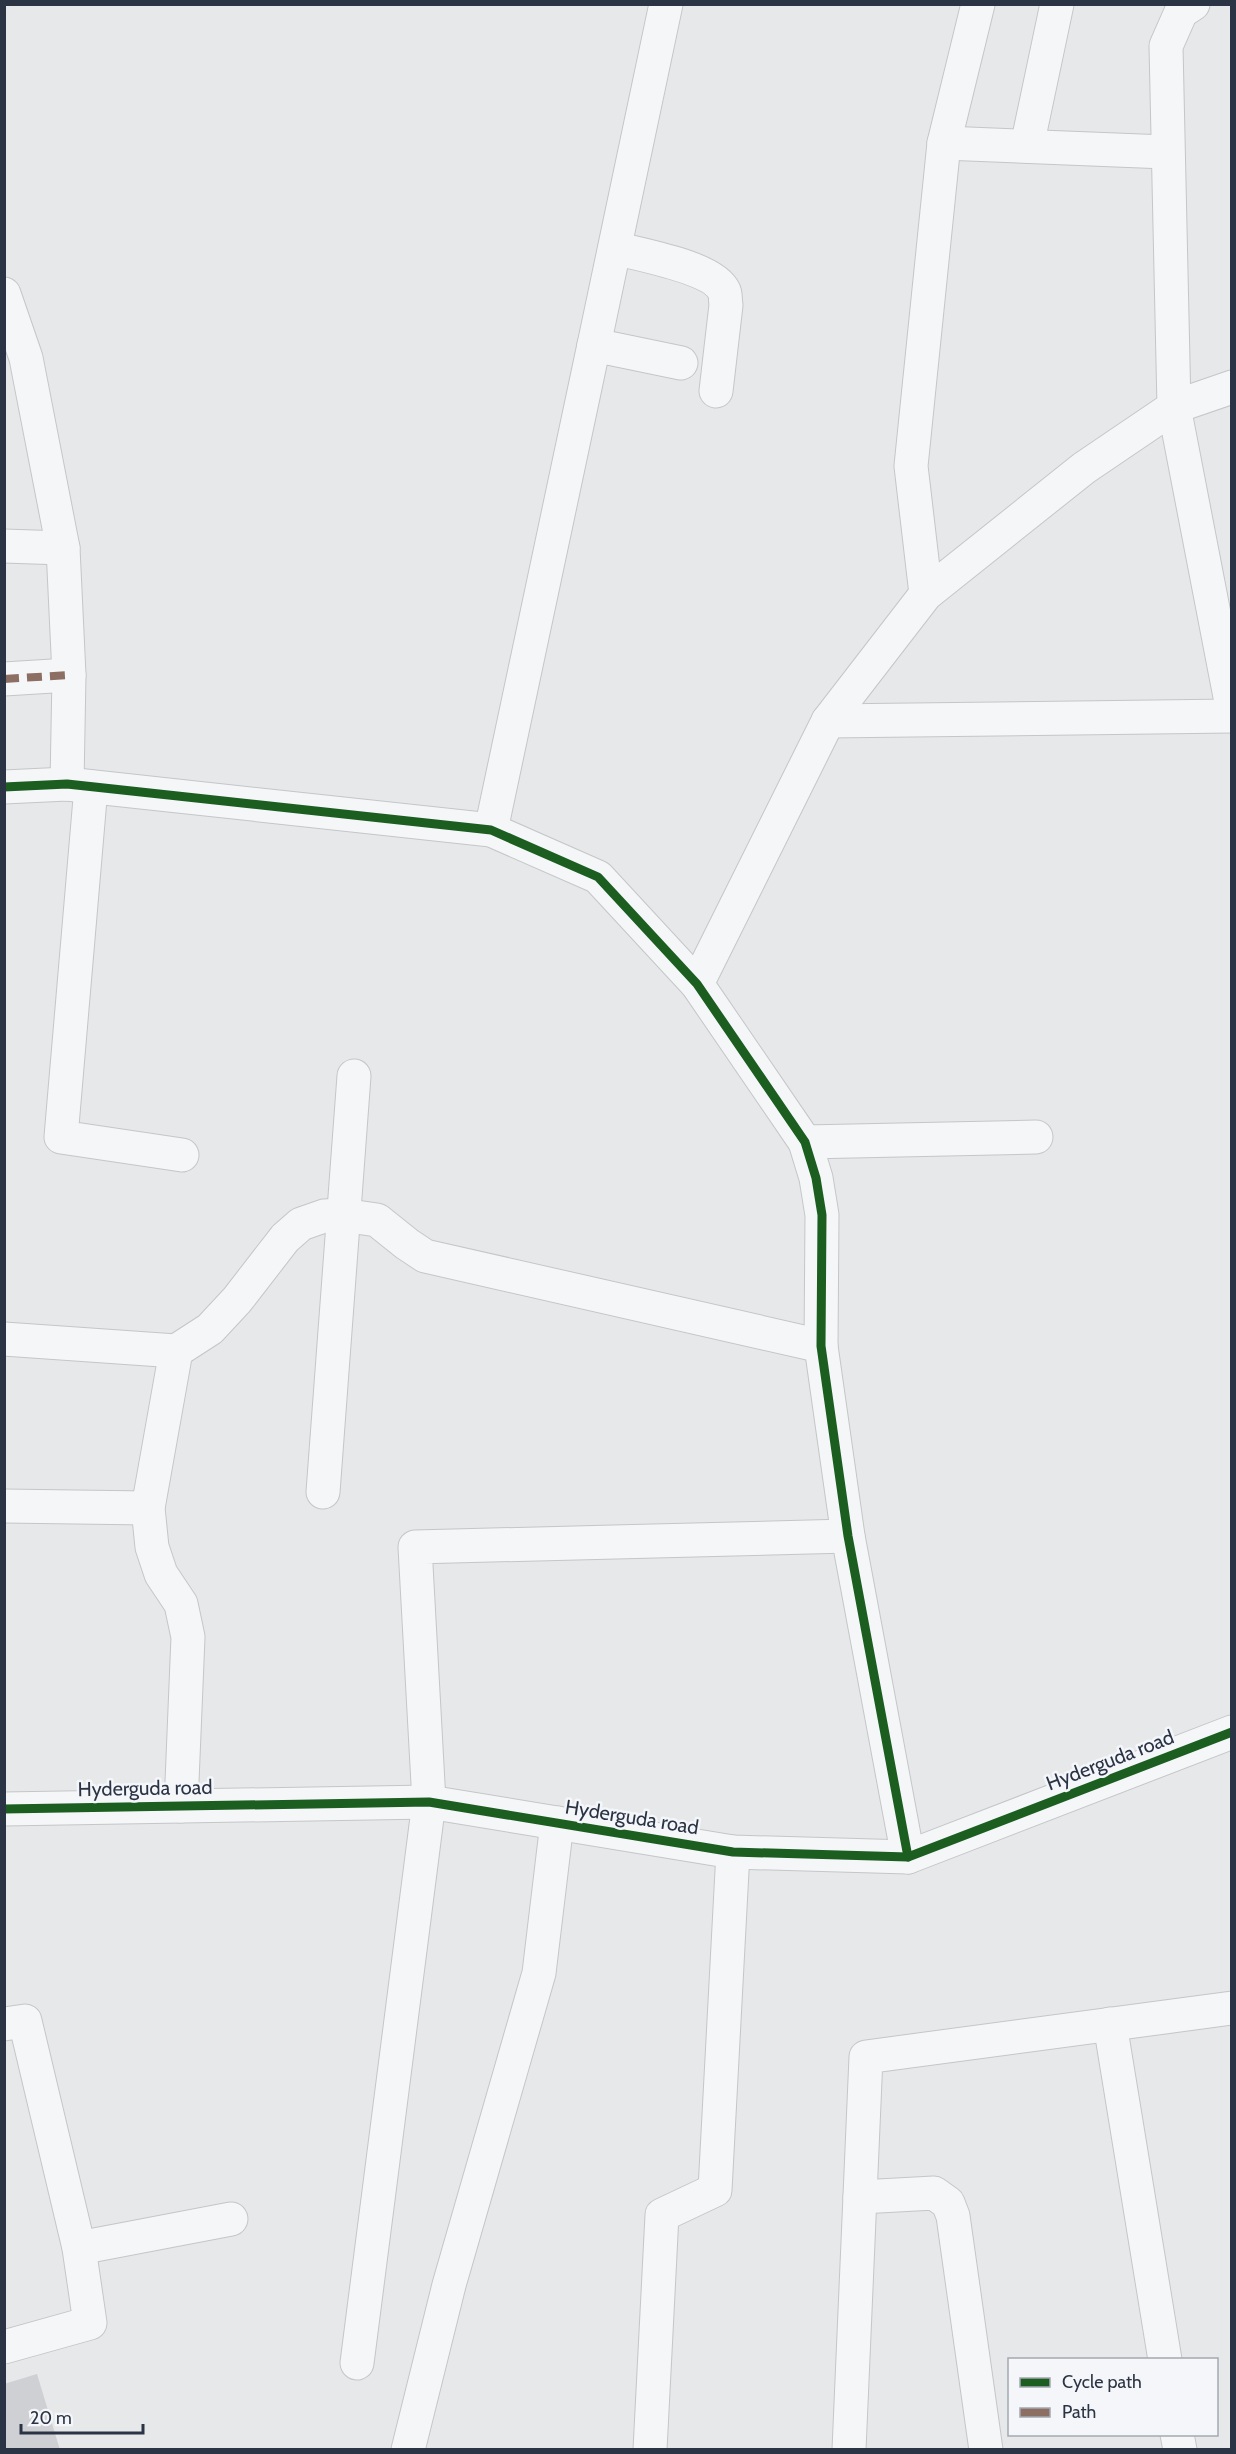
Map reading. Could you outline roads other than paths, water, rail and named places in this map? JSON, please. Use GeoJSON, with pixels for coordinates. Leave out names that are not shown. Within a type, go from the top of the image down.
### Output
{"type":"FeatureCollection","features":[{"type":"Feature","properties":{"kind":"street"},"geometry":{"type":"LineString","coordinates":[[490,830],[666,4]]}},
{"type":"Feature","properties":{"kind":"street"},"geometry":{"type":"LineString","coordinates":[[926,594],[910,466],[944,143],[978,4]]}},
{"type":"Feature","properties":{"kind":"street"},"geometry":{"type":"LineString","coordinates":[[1027,146],[1057,4]]}},
{"type":"Feature","properties":{"kind":"street"},"geometry":{"type":"LineString","coordinates":[[1193,4],[1181,12],[1166,46],[1166,152],[1174,407],[1232,707]]}},
{"type":"Feature","properties":{"kind":"street"},"geometry":{"type":"LineString","coordinates":[[944,143],[1166,152]]}},
{"type":"Feature","properties":{"kind":"street"},"geometry":{"type":"LineString","coordinates":[[615,248],[692,269],[714,279],[724,291],[726,305],[716,391]]}},
{"type":"Feature","properties":{"kind":"street"},"geometry":{"type":"LineString","coordinates":[[4,294],[15,358],[63,548],[69,675],[79,785],[61,1137],[182,1155]]}},
{"type":"Feature","properties":{"kind":"street"},"geometry":{"type":"LineString","coordinates":[[594,345],[681,363]]}},
{"type":"Feature","properties":{"kind":"street"},"geometry":{"type":"LineString","coordinates":[[697,984],[828,721],[926,594],[1084,468],[1174,407],[1232,387]]}},
{"type":"Feature","properties":{"kind":"street"},"geometry":{"type":"LineString","coordinates":[[4,546],[63,548]]}},
{"type":"Feature","properties":{"kind":"street"},"geometry":{"type":"LineString","coordinates":[[4,679],[69,675]]}},
{"type":"Feature","properties":{"kind":"street"},"geometry":{"type":"LineString","coordinates":[[828,721],[1232,716]]}},
{"type":"Feature","properties":{"kind":"street"},"geometry":{"type":"LineString","coordinates":[[4,787],[79,785],[490,830],[598,877],[697,984],[805,1142],[816,1178],[822,1215],[821,1346],[848,1536],[908,1857]]}},
{"type":"Feature","properties":{"kind":"street"},"geometry":{"type":"LineString","coordinates":[[323,1492],[354,1076]]}},
{"type":"Feature","properties":{"kind":"street"},"geometry":{"type":"LineString","coordinates":[[805,1142],[1036,1137]]}},
{"type":"Feature","properties":{"kind":"street"},"geometry":{"type":"LineString","coordinates":[[4,1339],[176,1351],[210,1329],[237,1300],[285,1238],[301,1224],[324,1216],[342,1215],[377,1220],[425,1256],[821,1346]]}},
{"type":"Feature","properties":{"kind":"street"},"geometry":{"type":"LineString","coordinates":[[176,1351],[148,1508],[152,1547],[161,1574],[181,1604],[188,1637],[181,1806]]}},
{"type":"Feature","properties":{"kind":"street"},"geometry":{"type":"LineString","coordinates":[[4,1506],[148,1508]]}},
{"type":"Feature","properties":{"kind":"street"},"geometry":{"type":"LineString","coordinates":[[357,2362],[429,1802],[415,1547],[848,1536]]}},
{"type":"Feature","properties":{"kind":"street","name":"Hyderguda road"},"geometry":{"type":"LineString","coordinates":[[4,1809],[429,1802],[733,1852],[908,1857],[1232,1732]]}},
{"type":"Feature","properties":{"kind":"street"},"geometry":{"type":"LineString","coordinates":[[408,2450],[449,2285],[539,1973],[556,1823]]}},
{"type":"Feature","properties":{"kind":"street"},"geometry":{"type":"LineString","coordinates":[[650,2450],[662,2215],[715,2190],[733,1852]]}},
{"type":"Feature","properties":{"kind":"street"},"geometry":{"type":"LineString","coordinates":[[849,2450],[866,2057],[1232,2008]]}},
{"type":"Feature","properties":{"kind":"street"},"geometry":{"type":"LineString","coordinates":[[4,2024],[25,2021],[79,2248],[90,2323],[4,2347]]}},
{"type":"Feature","properties":{"kind":"street"},"geometry":{"type":"LineString","coordinates":[[1110,2024],[1165,2358]]}},
{"type":"Feature","properties":{"kind":"street"},"geometry":{"type":"LineString","coordinates":[[860,2197],[934,2193],[948,2203],[952,2216],[986,2450]]}},
{"type":"Feature","properties":{"kind":"street"},"geometry":{"type":"LineString","coordinates":[[79,2248],[231,2218]]}}]}
